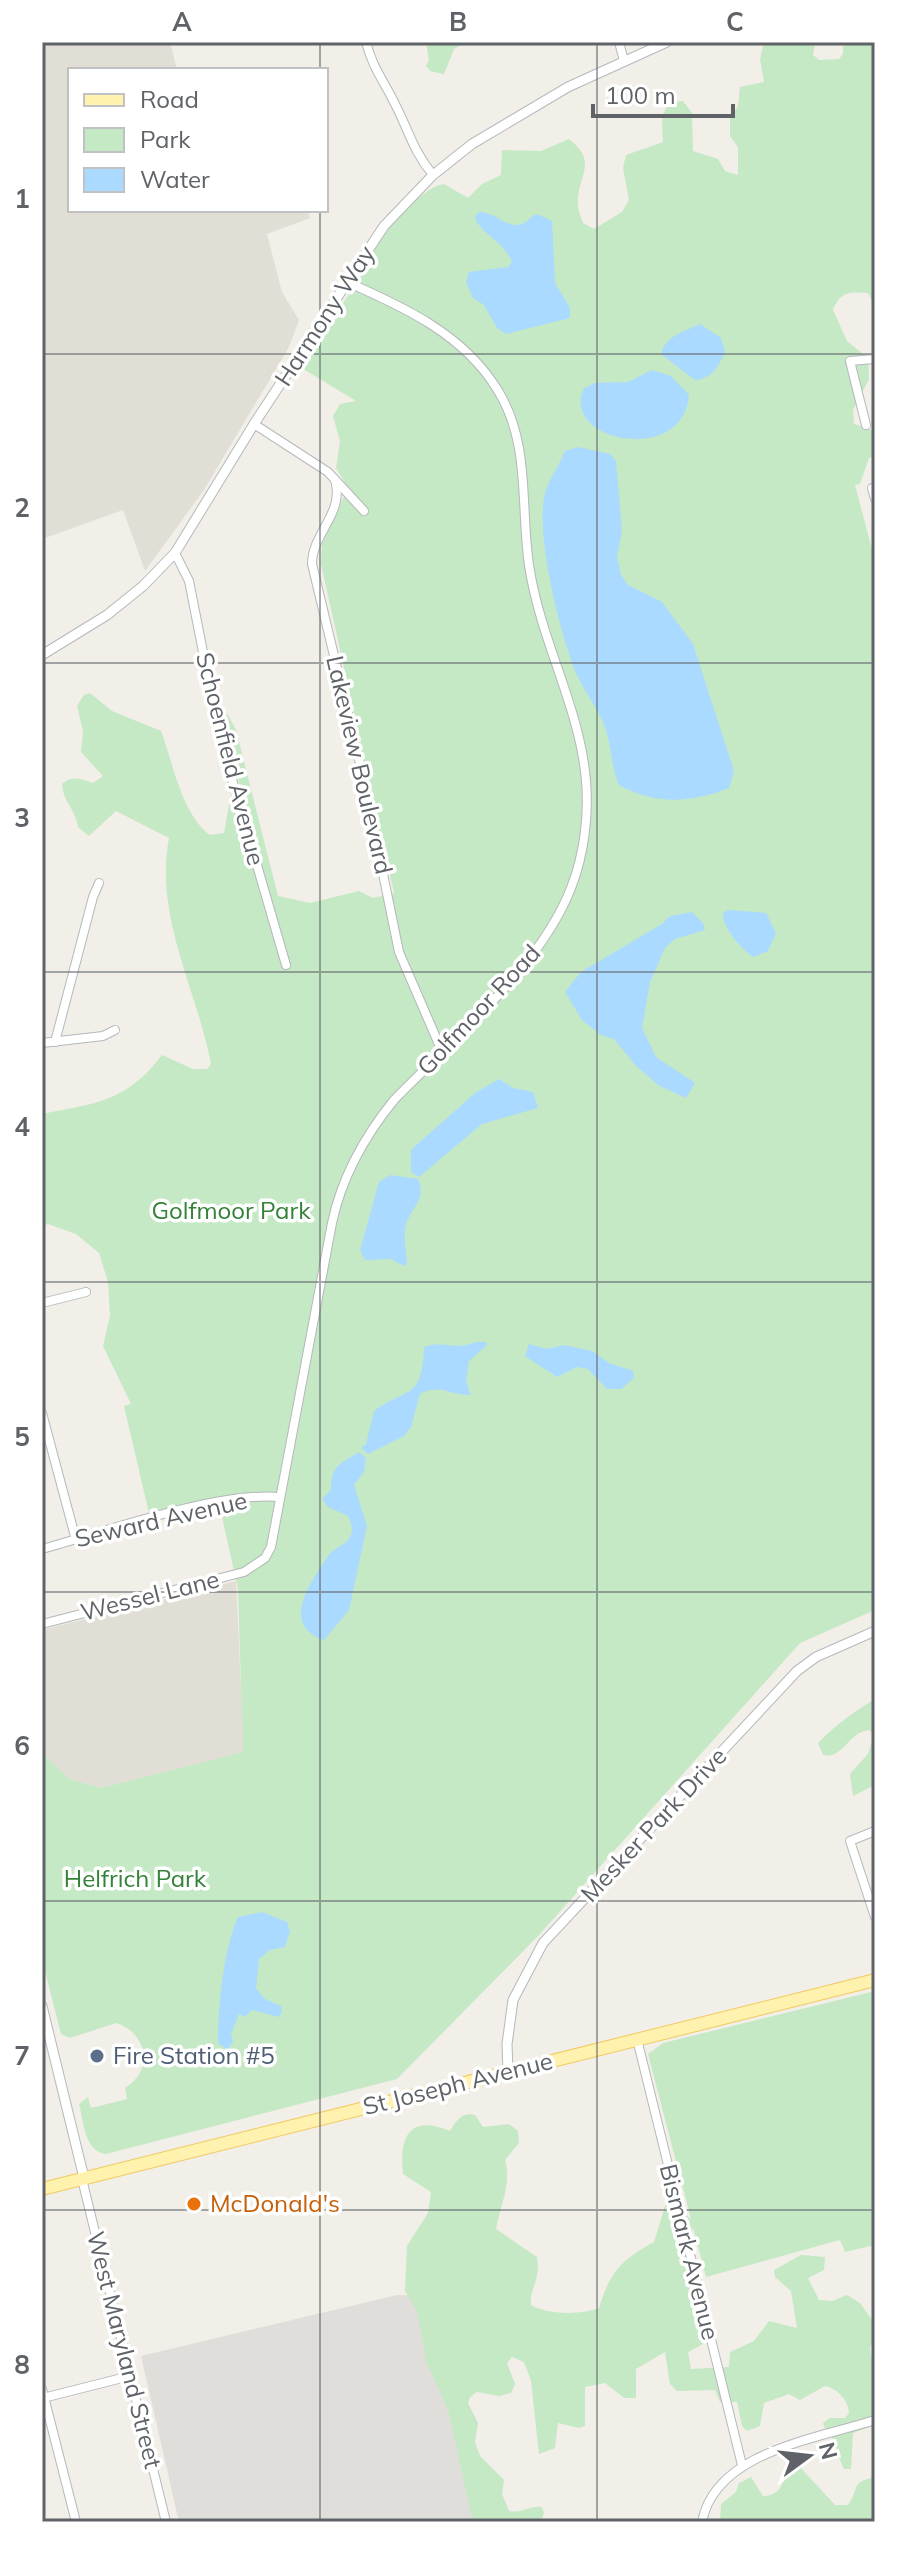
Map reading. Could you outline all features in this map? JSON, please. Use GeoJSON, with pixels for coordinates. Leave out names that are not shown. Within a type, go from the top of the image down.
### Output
{"type":"FeatureCollection","features":[{"type":"Feature","properties":{"kind":"main road","name":"St Joseph Avenue"},"geometry":{"type":"LineString","coordinates":[[42,2189],[875,1980]]}},
{"type":"Feature","properties":{"kind":"street"},"geometry":{"type":"LineString","coordinates":[[366,42],[374,70],[394,101],[414,152],[433,175]]}},
{"type":"Feature","properties":{"kind":"street"},"geometry":{"type":"LineString","coordinates":[[619,42],[624,61]]}},
{"type":"Feature","properties":{"kind":"street","name":"Harmony Way"},"geometry":{"type":"LineString","coordinates":[[42,655],[107,615],[143,586],[175,553],[254,424],[384,226],[433,175],[472,144],[568,87],[667,42]]}},
{"type":"Feature","properties":{"kind":"street","name":"Golfmoor Road"},"geometry":{"type":"LineString","coordinates":[[257,1566],[271,1547],[340,1194],[355,1156],[375,1124],[441,1049],[528,962],[562,910],[577,871],[586,822],[584,765],[577,728],[539,619],[529,565],[521,447],[509,410],[485,371],[449,336],[400,306],[347,282]]}},
{"type":"Feature","properties":{"kind":"street"},"geometry":{"type":"LineString","coordinates":[[866,425],[850,361],[875,359]]}},
{"type":"Feature","properties":{"kind":"street"},"geometry":{"type":"LineString","coordinates":[[254,424],[319,465],[364,511]]}},
{"type":"Feature","properties":{"kind":"street","name":"Lakeview Boulevard"},"geometry":{"type":"LineString","coordinates":[[335,480],[334,511],[316,545],[312,564],[363,776],[399,952],[441,1049]]}},
{"type":"Feature","properties":{"kind":"street"},"geometry":{"type":"LineString","coordinates":[[872,488],[875,499]]}},
{"type":"Feature","properties":{"kind":"street","name":"Schoenfield Avenue"},"geometry":{"type":"LineString","coordinates":[[175,553],[189,581],[220,738],[286,965]]}},
{"type":"Feature","properties":{"kind":"street"},"geometry":{"type":"LineString","coordinates":[[55,1042],[99,883]]}},
{"type":"Feature","properties":{"kind":"street"},"geometry":{"type":"LineString","coordinates":[[42,1043],[103,1036],[115,1030]]}},
{"type":"Feature","properties":{"kind":"street"},"geometry":{"type":"LineString","coordinates":[[42,1303],[86,1292]]}},
{"type":"Feature","properties":{"kind":"street"},"geometry":{"type":"LineString","coordinates":[[42,1413],[76,1540]]}},
{"type":"Feature","properties":{"kind":"street","name":"Seward Avenue"},"geometry":{"type":"LineString","coordinates":[[42,1549],[217,1504],[280,1497]]}},
{"type":"Feature","properties":{"kind":"street","name":"Wessel Lane"},"geometry":{"type":"LineString","coordinates":[[42,1624],[257,1566]]}},
{"type":"Feature","properties":{"kind":"street","name":"Mesker Park Drive"},"geometry":{"type":"LineString","coordinates":[[508,2072],[507,2044],[513,2000],[543,1943],[797,1671],[816,1657],[875,1631]]}},
{"type":"Feature","properties":{"kind":"street"},"geometry":{"type":"LineString","coordinates":[[875,1831],[850,1841],[875,1917]]}},
{"type":"Feature","properties":{"kind":"street","name":"West Maryland Street"},"geometry":{"type":"LineString","coordinates":[[42,2006],[46,2044],[83,2178],[166,2522]]}},
{"type":"Feature","properties":{"kind":"street","name":"Bismark Avenue"},"geometry":{"type":"LineString","coordinates":[[637,2039],[742,2465]]}},
{"type":"Feature","properties":{"kind":"street"},"geometry":{"type":"LineString","coordinates":[[76,2522],[43,2395],[130,2376]]}},
{"type":"Feature","properties":{"kind":"street"},"geometry":{"type":"LineString","coordinates":[[702,2522],[712,2491],[742,2465],[875,2420]]}},
{"type":"Feature","properties":{"kind":"shaded area"},"geometry":{"type":"Polygon","coordinates":[[[42,42],[170,42],[176,68],[68,68],[68,212],[308,212],[310,218],[267,234],[282,292],[299,320],[289,347],[204,490],[145,571],[123,510],[42,539],[42,42]]]}},
{"type":"Feature","properties":{"kind":"shaded area"},"geometry":{"type":"Polygon","coordinates":[[[236,1581],[244,1752],[101,1788],[68,1778],[42,1753],[42,1630],[236,1581]]]}},
{"type":"Feature","properties":{"kind":"shaded area"},"geometry":{"type":"Polygon","coordinates":[[[397,2295],[421,2296],[475,2522],[179,2522],[141,2356],[397,2295]]]}},
{"type":"Feature","properties":{"kind":"green space"},"geometry":{"type":"Polygon","coordinates":[[[426,42],[467,42],[454,49],[444,74],[430,71],[426,66],[429,60],[426,42]]]}},
{"type":"Feature","properties":{"kind":"green space"},"geometry":{"type":"Polygon","coordinates":[[[764,42],[815,42],[813,55],[819,60],[839,59],[843,54],[843,42],[875,42],[875,307],[868,293],[856,293],[843,296],[833,310],[847,341],[868,358],[869,379],[853,410],[854,424],[875,431],[875,456],[869,458],[860,484],[855,485],[875,561],[875,1610],[800,1643],[538,1936],[397,2079],[106,2154],[99,2152],[86,2135],[79,2104],[88,2097],[91,2108],[127,2099],[125,2088],[140,2072],[143,2053],[135,2035],[116,2023],[70,2038],[61,2034],[42,1959],[42,1753],[68,1778],[101,1788],[243,1752],[238,1589],[218,1499],[149,1513],[124,1406],[131,1404],[103,1346],[110,1316],[108,1282],[99,1253],[76,1234],[48,1224],[42,1226],[42,1114],[109,1098],[136,1082],[162,1055],[193,1069],[207,1069],[211,1064],[172,924],[167,896],[169,838],[116,811],[89,836],[78,827],[65,796],[62,784],[66,781],[77,779],[93,783],[103,776],[81,752],[83,731],[77,706],[84,695],[90,693],[112,711],[161,731],[185,802],[200,826],[210,835],[224,833],[229,805],[241,790],[223,725],[227,713],[236,730],[278,896],[310,903],[359,891],[373,898],[394,893],[321,564],[322,544],[348,488],[336,468],[340,441],[333,416],[340,404],[356,401],[300,367],[399,217],[423,195],[444,184],[468,198],[482,184],[501,175],[502,150],[541,151],[569,139],[583,155],[585,163],[578,194],[579,211],[583,223],[594,229],[622,212],[629,200],[623,168],[626,155],[663,142],[663,115],[669,105],[683,101],[692,113],[693,151],[718,159],[725,171],[738,175],[738,147],[730,136],[730,118],[738,106],[740,87],[764,82],[760,59],[764,42]]]}},
{"type":"Feature","properties":{"kind":"green space"},"geometry":{"type":"Polygon","coordinates":[[[875,1699],[875,1785],[853,1796],[850,1774],[868,1754],[874,1735],[869,1730],[862,1732],[830,1755],[823,1755],[818,1743],[845,1719],[875,1699]]]}},
{"type":"Feature","properties":{"kind":"green space"},"geometry":{"type":"Polygon","coordinates":[[[875,1991],[875,2245],[845,2252],[840,2240],[706,2277],[693,2227],[688,2246],[703,2332],[703,2344],[688,2352],[691,2369],[729,2367],[730,2352],[754,2341],[769,2321],[797,2328],[791,2291],[775,2277],[774,2270],[801,2255],[825,2257],[824,2270],[808,2278],[819,2300],[832,2301],[847,2295],[860,2303],[875,2324],[875,2337],[870,2348],[875,2380],[875,2425],[853,2433],[851,2469],[844,2469],[834,2441],[823,2423],[830,2418],[845,2418],[849,2413],[845,2400],[834,2389],[825,2386],[800,2400],[789,2394],[764,2403],[760,2426],[747,2431],[742,2426],[737,2402],[720,2402],[715,2390],[677,2391],[670,2384],[665,2352],[636,2369],[636,2398],[624,2398],[605,2383],[585,2387],[585,2426],[579,2428],[558,2423],[555,2448],[539,2454],[531,2381],[524,2362],[512,2357],[507,2363],[515,2384],[511,2393],[499,2396],[477,2392],[470,2397],[468,2403],[478,2423],[475,2442],[480,2456],[504,2480],[502,2494],[509,2511],[542,2507],[544,2513],[541,2522],[473,2522],[448,2410],[426,2361],[417,2311],[405,2291],[407,2246],[428,2213],[431,2192],[403,2174],[403,2149],[410,2132],[425,2125],[450,2131],[460,2118],[470,2114],[475,2115],[483,2127],[509,2124],[518,2131],[519,2143],[505,2160],[506,2186],[496,2229],[537,2257],[531,2305],[555,2312],[574,2313],[599,2308],[618,2268],[654,2242],[667,2200],[691,2219],[648,2054],[663,2043],[875,1991]]]}},
{"type":"Feature","properties":{"kind":"green space"},"geometry":{"type":"Polygon","coordinates":[[[799,2466],[835,2505],[848,2505],[858,2484],[875,2477],[875,2522],[720,2522],[721,2504],[736,2492],[739,2483],[751,2477],[763,2496],[770,2495],[781,2486],[790,2467],[799,2466]]]}},
{"type":"Feature","properties":{"kind":"water"},"geometry":{"type":"Polygon","coordinates":[[[479,212],[516,225],[537,214],[552,221],[555,283],[570,308],[570,318],[506,334],[497,328],[484,305],[473,298],[466,282],[469,272],[508,267],[512,262],[504,248],[478,223],[475,217],[479,212]]]}},
{"type":"Feature","properties":{"kind":"water"},"geometry":{"type":"Polygon","coordinates":[[[700,324],[721,338],[725,352],[710,375],[695,380],[661,354],[671,338],[700,324]]]}},
{"type":"Feature","properties":{"kind":"water"},"geometry":{"type":"Polygon","coordinates":[[[652,370],[671,376],[689,395],[682,418],[667,432],[647,438],[625,438],[605,432],[589,422],[581,406],[584,388],[595,383],[628,382],[652,370]]]}},
{"type":"Feature","properties":{"kind":"water"},"geometry":{"type":"Polygon","coordinates":[[[578,447],[610,454],[616,461],[622,531],[617,557],[621,575],[628,585],[662,602],[693,644],[734,771],[729,788],[701,797],[673,800],[646,796],[619,785],[605,728],[571,660],[546,556],[543,507],[546,490],[565,451],[578,447]]]}},
{"type":"Feature","properties":{"kind":"water"},"geometry":{"type":"Polygon","coordinates":[[[728,910],[766,913],[776,933],[768,951],[753,957],[743,948],[726,925],[723,913],[728,910]]]}},
{"type":"Feature","properties":{"kind":"water"},"geometry":{"type":"Polygon","coordinates":[[[692,912],[703,923],[705,930],[675,939],[665,948],[650,982],[642,1028],[656,1057],[695,1083],[686,1098],[658,1085],[635,1065],[614,1039],[601,1035],[582,1020],[565,992],[581,972],[662,924],[670,916],[692,912]]]}},
{"type":"Feature","properties":{"kind":"water"},"geometry":{"type":"Polygon","coordinates":[[[499,1079],[513,1088],[533,1092],[538,1108],[482,1124],[419,1177],[411,1172],[411,1150],[475,1093],[499,1079]]]}},
{"type":"Feature","properties":{"kind":"water"},"geometry":{"type":"Polygon","coordinates":[[[390,1175],[418,1179],[421,1193],[405,1229],[407,1263],[404,1266],[391,1259],[365,1260],[360,1250],[379,1182],[390,1175]]]}},
{"type":"Feature","properties":{"kind":"water"},"geometry":{"type":"Polygon","coordinates":[[[486,1342],[487,1345],[469,1361],[466,1381],[471,1395],[439,1390],[420,1394],[411,1427],[404,1436],[368,1454],[361,1448],[366,1444],[374,1411],[416,1384],[423,1364],[424,1347],[462,1346],[486,1342]]]}},
{"type":"Feature","properties":{"kind":"water"},"geometry":{"type":"Polygon","coordinates":[[[529,1344],[547,1349],[564,1345],[592,1351],[609,1363],[633,1371],[634,1378],[621,1389],[607,1389],[588,1369],[577,1367],[557,1377],[525,1356],[529,1344]]]}},
{"type":"Feature","properties":{"kind":"water"},"geometry":{"type":"Polygon","coordinates":[[[359,1452],[366,1458],[364,1472],[354,1485],[367,1526],[349,1610],[324,1640],[303,1624],[303,1602],[328,1556],[347,1542],[352,1530],[348,1516],[328,1507],[322,1499],[331,1490],[338,1466],[359,1452]]]}},
{"type":"Feature","properties":{"kind":"water"},"geometry":{"type":"Polygon","coordinates":[[[262,1912],[287,1922],[290,1931],[285,1947],[270,1950],[259,1959],[256,1988],[265,1999],[281,2006],[282,2012],[279,2017],[253,2010],[244,2017],[239,2014],[231,2034],[233,2042],[227,2050],[218,2043],[220,1997],[233,1930],[238,1917],[262,1912]]]}},
{"type":"Feature","properties":{"kind":"place","name":"Fire Station #5"},"geometry":{"type":"Point","coordinates":[97,2056]}},
{"type":"Feature","properties":{"kind":"place","name":"McDonald's"},"geometry":{"type":"Point","coordinates":[194,2204]}},
{"type":"Feature","properties":{"kind":"park label","name":"Golfmoor Park"},"geometry":{"type":"Point","coordinates":[231,1211]}},
{"type":"Feature","properties":{"kind":"park label","name":"Helfrich Park"},"geometry":{"type":"Point","coordinates":[135,1879]}}]}
